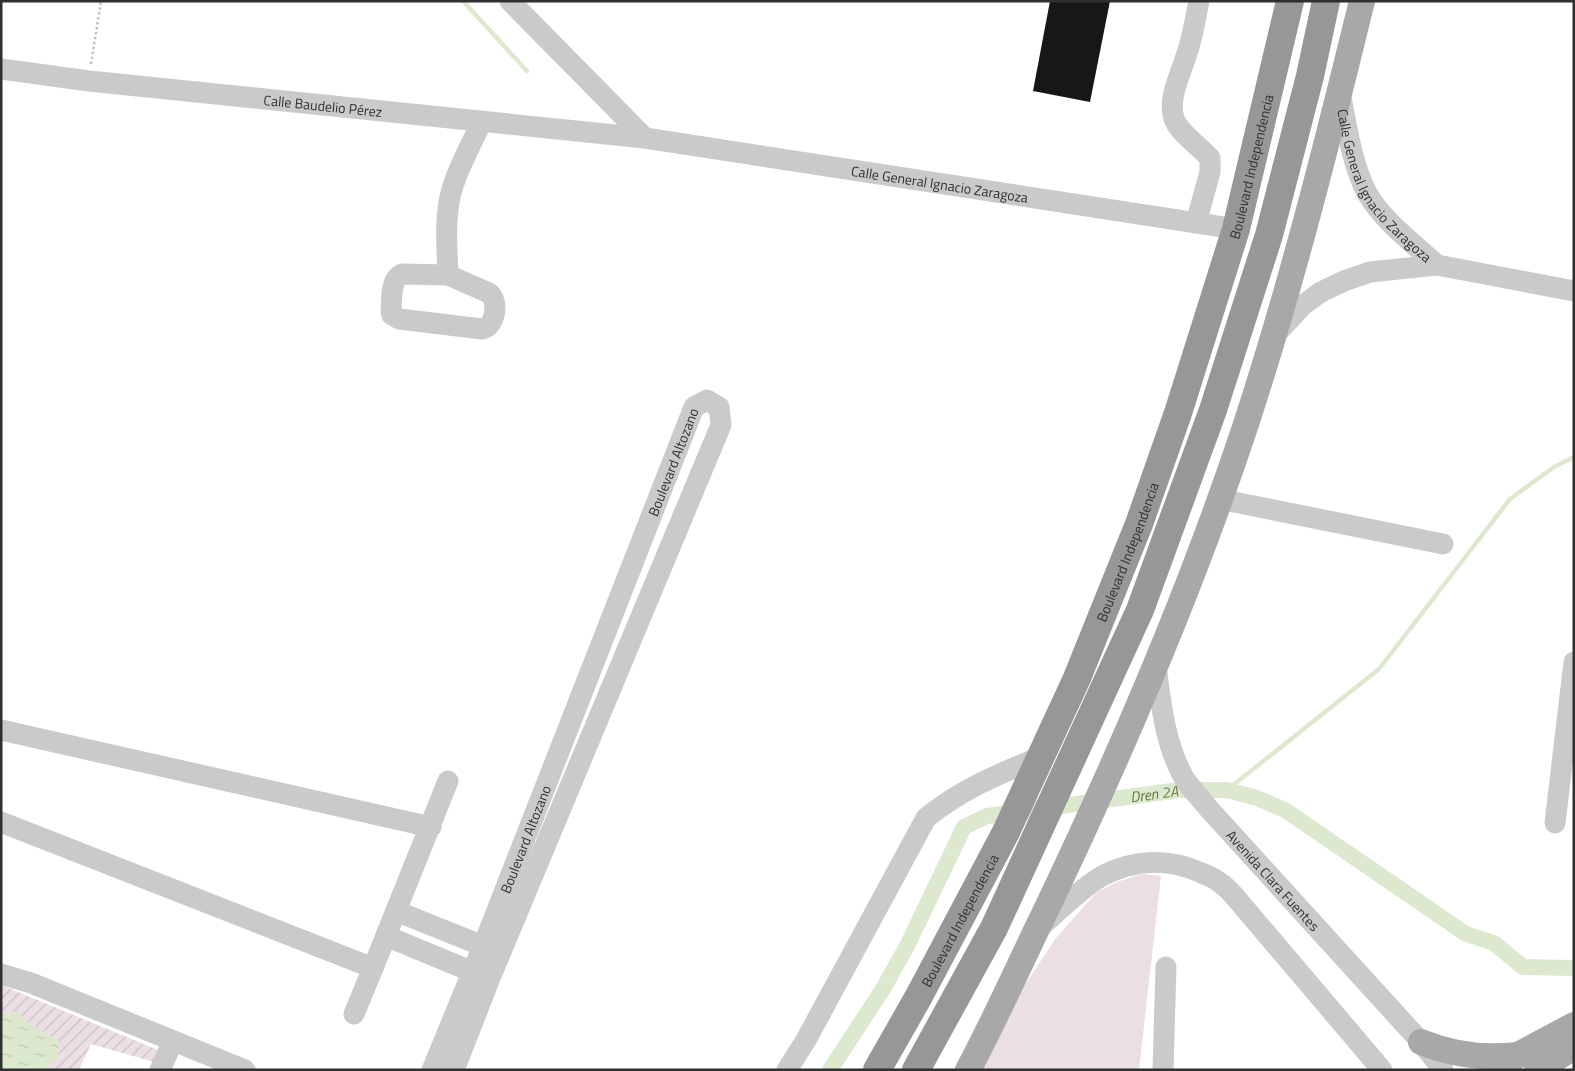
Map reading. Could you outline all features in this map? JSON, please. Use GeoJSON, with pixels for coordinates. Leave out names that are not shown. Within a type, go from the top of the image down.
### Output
{"type":"FeatureCollection","features":[{"type":"Feature","properties":{"kind":"highway","name":"Boulevard Independencia"},"geometry":{"type":"LineString","coordinates":[[877,1070],[919,996],[1006,832],[1077,678],[1138,524],[1178,413],[1236,228],[1290,1]]}},
{"type":"Feature","properties":{"kind":"highway"},"geometry":{"type":"LineString","coordinates":[[916,1070],[994,928],[1140,610],[1213,410],[1269,235],[1310,76],[1326,1]]}},
{"type":"Feature","properties":{"kind":"main road"},"geometry":{"type":"LineString","coordinates":[[968,1070],[1089,819],[1156,666],[1190,579],[1245,427],[1271,340],[1321,168],[1362,1]]}},
{"type":"Feature","properties":{"kind":"main road"},"geometry":{"type":"LineString","coordinates":[[1518,1065],[1574,1025]]}},
{"type":"Feature","properties":{"kind":"main road"},"geometry":{"type":"LineString","coordinates":[[1421,1042],[1459,1054],[1498,1057],[1518,1065],[1574,1047]]}},
{"type":"Feature","properties":{"kind":"street"},"geometry":{"type":"LineString","coordinates":[[510,1],[645,138]]}},
{"type":"Feature","properties":{"kind":"street"},"geometry":{"type":"LineString","coordinates":[[1196,222],[1210,172],[1210,158],[1182,131],[1176,122],[1172,101],[1190,44],[1199,1]]}},
{"type":"Feature","properties":{"kind":"street","name":"Calle Baudelio Pérez"},"geometry":{"type":"LineString","coordinates":[[1,70],[89,81],[645,138]]}},
{"type":"Feature","properties":{"kind":"street","name":"Calle General Ignacio Zaragoza"},"geometry":{"type":"LineString","coordinates":[[1340,92],[1356,165],[1368,194],[1385,216],[1437,265]]}},
{"type":"Feature","properties":{"kind":"street"},"geometry":{"type":"LineString","coordinates":[[448,276],[448,207],[452,189],[482,121]]}},
{"type":"Feature","properties":{"kind":"street","name":"Calle General Ignacio Zaragoza"},"geometry":{"type":"LineString","coordinates":[[645,138],[1236,228]]}},
{"type":"Feature","properties":{"kind":"street"},"geometry":{"type":"LineString","coordinates":[[1437,265],[1574,291]]}},
{"type":"Feature","properties":{"kind":"street","name":"Calle General Ignacio Zaragoza"},"geometry":{"type":"LineString","coordinates":[[1271,340],[1303,305],[1321,292],[1344,281],[1370,272],[1437,265]]}},
{"type":"Feature","properties":{"kind":"street"},"geometry":{"type":"LineString","coordinates":[[399,275],[448,276],[493,296],[493,322],[489,326],[482,329],[399,319],[392,315],[395,280],[399,275]]}},
{"type":"Feature","properties":{"kind":"street","name":"Boulevard Altozano"},"geometry":{"type":"LineString","coordinates":[[432,1070],[473,972],[694,407],[707,400],[719,407],[721,425],[498,959],[454,1070]]}},
{"type":"Feature","properties":{"kind":"street"},"geometry":{"type":"LineString","coordinates":[[1219,499],[1443,544]]}},
{"type":"Feature","properties":{"kind":"street"},"geometry":{"type":"LineString","coordinates":[[1555,822],[1574,662]]}},
{"type":"Feature","properties":{"kind":"street","name":"Avenida Clara Fuentes"},"geometry":{"type":"LineString","coordinates":[[1156,666],[1165,726],[1175,759],[1186,780],[1209,809],[1421,1042],[1443,1070]]}},
{"type":"Feature","properties":{"kind":"street"},"geometry":{"type":"LineString","coordinates":[[1,730],[431,827]]}},
{"type":"Feature","properties":{"kind":"street"},"geometry":{"type":"LineString","coordinates":[[787,1070],[806,1040],[926,818],[945,802],[978,783],[1040,757]]}},
{"type":"Feature","properties":{"kind":"street"},"geometry":{"type":"LineString","coordinates":[[354,1014],[448,781]]}},
{"type":"Feature","properties":{"kind":"street"},"geometry":{"type":"LineString","coordinates":[[1,822],[373,968]]}},
{"type":"Feature","properties":{"kind":"street"},"geometry":{"type":"LineString","coordinates":[[1036,931],[1094,882],[1118,868],[1132,864],[1158,862],[1179,865],[1198,872],[1219,881],[1236,898],[1382,1070]]}},
{"type":"Feature","properties":{"kind":"street"},"geometry":{"type":"LineString","coordinates":[[396,911],[483,946]]}},
{"type":"Feature","properties":{"kind":"street"},"geometry":{"type":"LineString","coordinates":[[386,936],[473,972]]}},
{"type":"Feature","properties":{"kind":"street"},"geometry":{"type":"LineString","coordinates":[[1163,1070],[1166,967]]}},
{"type":"Feature","properties":{"kind":"street"},"geometry":{"type":"LineString","coordinates":[[1,974],[31,983],[245,1070]]}},
{"type":"Feature","properties":{"kind":"street"},"geometry":{"type":"LineString","coordinates":[[160,1070],[172,1041]]}},
{"type":"Feature","properties":{"kind":"path"},"geometry":{"type":"LineString","coordinates":[[89,81],[100,1]]}},
{"type":"Feature","properties":{"kind":"shaded area"},"geometry":{"type":"Polygon","coordinates":[[[1142,874],[1161,876],[1139,1070],[975,1070],[1016,998],[1056,938],[1096,893],[1117,882],[1142,874]]]}},
{"type":"Feature","properties":{"kind":"shaded area"},"geometry":{"type":"Polygon","coordinates":[[[1,985],[158,1050],[154,1062],[91,1044],[79,1070],[1,1070],[1,985]]]}},
{"type":"Feature","properties":{"kind":"water"},"geometry":{"type":"Polygon","coordinates":[[[18,1011],[36,1028],[59,1039],[58,1059],[51,1063],[48,1070],[1,1070],[1,1014],[18,1011]]]}},
{"type":"Feature","properties":{"kind":"building"},"geometry":{"type":"Polygon","coordinates":[[[1050,1],[1110,1],[1090,102],[1033,91],[1050,1]]]}},
{"type":"Feature","properties":{"kind":"waterway"},"geometry":{"type":"LineString","coordinates":[[463,1],[527,71]]}},
{"type":"Feature","properties":{"kind":"waterway"},"geometry":{"type":"LineString","coordinates":[[1227,790],[1379,669],[1510,499],[1554,467],[1574,457]]}},
{"type":"Feature","properties":{"kind":"waterway","name":"Dren 2A"},"geometry":{"type":"LineString","coordinates":[[830,1070],[883,989],[907,946],[964,827],[987,816],[1179,790],[1227,790],[1257,798],[1285,810],[1466,934],[1494,943],[1523,967],[1574,968]]}}]}
